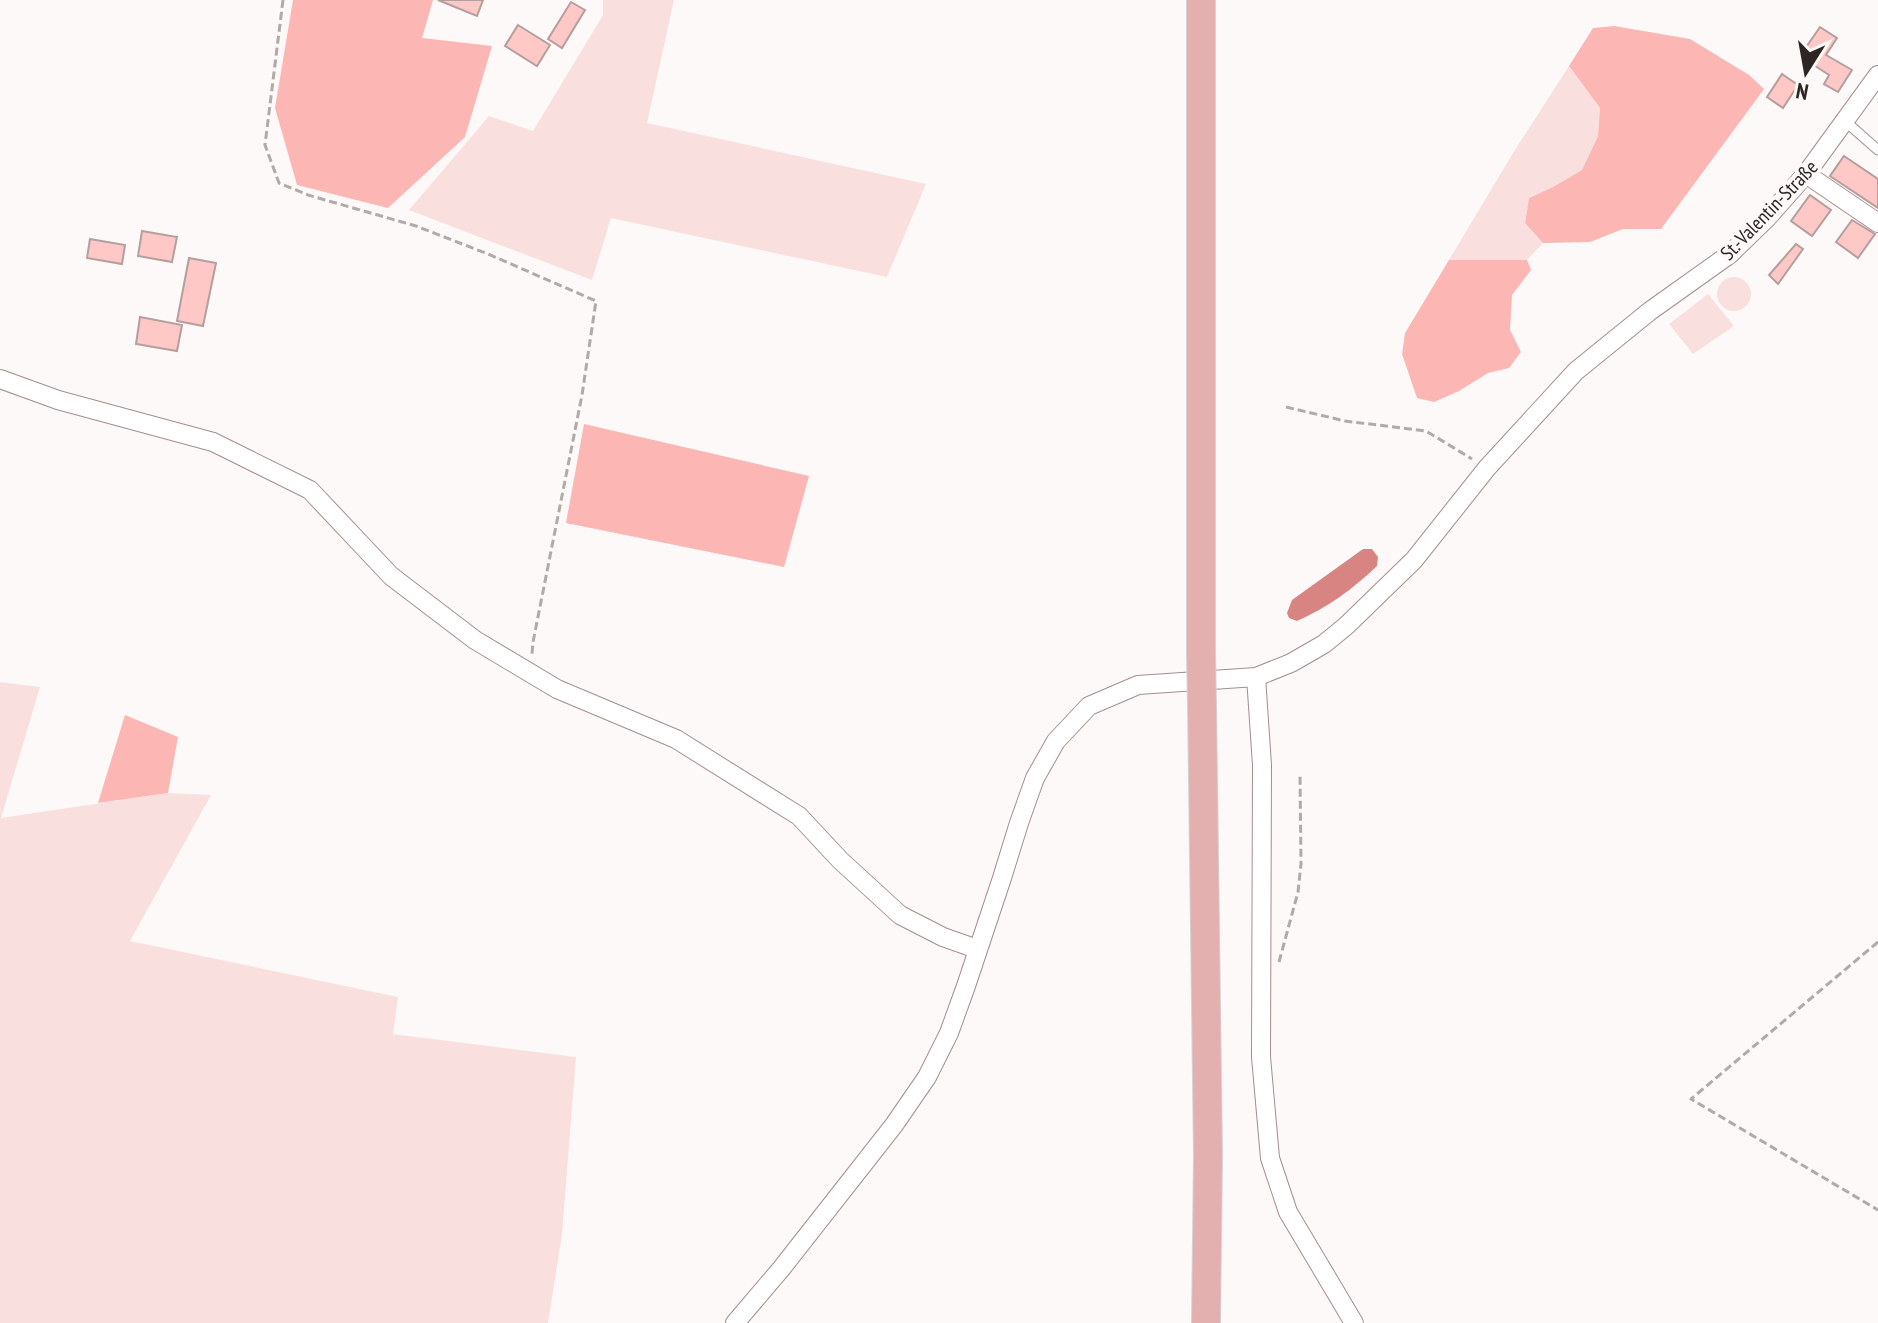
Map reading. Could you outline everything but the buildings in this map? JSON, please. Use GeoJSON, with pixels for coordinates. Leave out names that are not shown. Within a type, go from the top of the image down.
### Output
{"type":"FeatureCollection","features":[{"type":"Feature","properties":{"kind":"main road"},"geometry":{"type":"LineString","coordinates":[[1201,0],[1201,654],[1208,1155],[1206,1323]]}},
{"type":"Feature","properties":{"kind":"street","name":"St.-Valentin-Straße"},"geometry":{"type":"LineString","coordinates":[[735,1323],[894,1125],[927,1077],[949,1033],[1035,778],[1056,741],[1089,706],[1138,685],[1256,677],[1291,663],[1324,644],[1414,560],[1487,468],[1563,382],[1650,311],[1730,254],[1768,217],[1806,174],[1878,75]]}},
{"type":"Feature","properties":{"kind":"street"},"geometry":{"type":"LineString","coordinates":[[1806,174],[1878,223]]}},
{"type":"Feature","properties":{"kind":"street"},"geometry":{"type":"LineString","coordinates":[[0,379],[58,400],[213,442],[310,490],[391,576],[475,640],[557,689],[676,739],[799,816],[840,860],[900,915],[943,937],[977,949]]}},
{"type":"Feature","properties":{"kind":"street"},"geometry":{"type":"LineString","coordinates":[[1256,677],[1262,765],[1261,1057],[1270,1158],[1288,1212],[1354,1323]]}},
{"type":"Feature","properties":{"kind":"lane"},"geometry":{"type":"LineString","coordinates":[[1845,121],[1878,150]]}},
{"type":"Feature","properties":{"kind":"path"},"geometry":{"type":"LineString","coordinates":[[283,0],[265,145],[279,183],[416,226],[596,301],[582,395],[533,642],[532,674]]}},
{"type":"Feature","properties":{"kind":"path"},"geometry":{"type":"LineString","coordinates":[[1286,407],[1345,421],[1426,431],[1487,468]]}},
{"type":"Feature","properties":{"kind":"path"},"geometry":{"type":"LineString","coordinates":[[1262,997],[1273,986],[1298,892],[1301,864],[1300,775]]}},
{"type":"Feature","properties":{"kind":"path"},"geometry":{"type":"LineString","coordinates":[[1878,942],[1691,1099],[1878,1210]]}},
{"type":"Feature","properties":{"kind":"shaded area"},"geometry":{"type":"Polygon","coordinates":[[[293,0],[433,0],[422,38],[492,46],[465,137],[388,208],[297,185],[275,108],[293,0]]]}},
{"type":"Feature","properties":{"kind":"shaded area"},"geometry":{"type":"Polygon","coordinates":[[[603,0],[674,0],[647,123],[926,184],[887,277],[611,218],[592,280],[409,210],[489,116],[533,131],[603,15],[603,0]]]}},
{"type":"Feature","properties":{"kind":"shaded area"},"geometry":{"type":"Polygon","coordinates":[[[1614,26],[1690,39],[1749,75],[1764,89],[1661,229],[1623,229],[1590,242],[1543,243],[1525,223],[1529,198],[1582,170],[1598,136],[1600,108],[1569,66],[1593,28],[1614,26]]]}},
{"type":"Feature","properties":{"kind":"shaded area"},"geometry":{"type":"Polygon","coordinates":[[[1569,66],[1600,108],[1598,136],[1582,170],[1529,198],[1525,223],[1543,243],[1527,260],[1449,260],[1513,153],[1569,66]]]}},
{"type":"Feature","properties":{"kind":"shaded area"},"geometry":{"type":"Polygon","coordinates":[[[1449,260],[1527,260],[1531,270],[1512,295],[1510,330],[1521,352],[1509,368],[1488,373],[1434,402],[1417,398],[1402,354],[1405,333],[1449,260]]]}},
{"type":"Feature","properties":{"kind":"shaded area"},"geometry":{"type":"Polygon","coordinates":[[[1734,277],[1746,282],[1751,294],[1746,306],[1734,311],[1722,306],[1717,294],[1722,282],[1734,277]]]}},
{"type":"Feature","properties":{"kind":"shaded area"},"geometry":{"type":"Polygon","coordinates":[[[1708,294],[1734,326],[1693,354],[1669,324],[1708,294]]]}},
{"type":"Feature","properties":{"kind":"shaded area"},"geometry":{"type":"Polygon","coordinates":[[[584,424],[809,476],[784,567],[566,523],[584,424]]]}},
{"type":"Feature","properties":{"kind":"shaded area"},"geometry":{"type":"Polygon","coordinates":[[[1363,549],[1372,549],[1378,557],[1377,566],[1319,610],[1297,621],[1289,618],[1287,613],[1292,600],[1363,549]]]}},
{"type":"Feature","properties":{"kind":"shaded area"},"geometry":{"type":"Polygon","coordinates":[[[0,682],[40,687],[1,818],[168,793],[211,795],[130,941],[398,997],[393,1034],[576,1057],[562,1234],[548,1323],[0,1323],[0,682]]]}},
{"type":"Feature","properties":{"kind":"shaded area"},"geometry":{"type":"Polygon","coordinates":[[[125,715],[178,737],[168,793],[98,803],[125,715]]]}}]}
